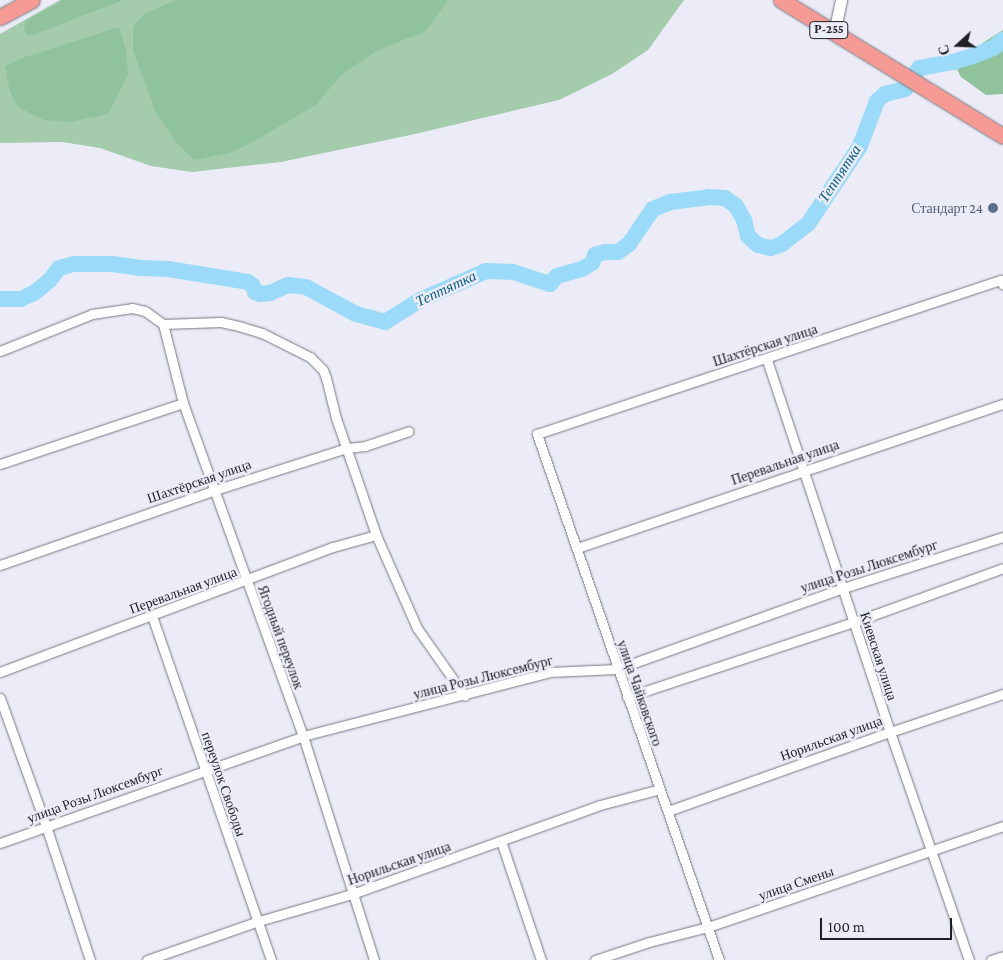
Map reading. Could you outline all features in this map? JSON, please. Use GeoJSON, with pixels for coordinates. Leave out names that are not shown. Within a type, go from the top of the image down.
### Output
{"type":"FeatureCollection","features":[{"type":"Feature","properties":{"kind":"highway"},"geometry":{"type":"LineString","coordinates":[[0,18],[32,0]]}},
{"type":"Feature","properties":{"kind":"highway","name":"Р-255"},"geometry":{"type":"LineString","coordinates":[[781,0],[876,60],[1003,136]]}},
{"type":"Feature","properties":{"kind":"street"},"geometry":{"type":"LineString","coordinates":[[834,33],[841,0]]}},
{"type":"Feature","properties":{"kind":"street","name":"Шахтёрская улица"},"geometry":{"type":"LineString","coordinates":[[537,434],[1002,283]]}},
{"type":"Feature","properties":{"kind":"street"},"geometry":{"type":"LineString","coordinates":[[0,351],[58,326],[92,314],[132,308],[145,311],[163,324],[221,322],[262,333],[310,357],[326,378],[333,406],[376,535],[417,628],[465,696]]}},
{"type":"Feature","properties":{"kind":"street","name":"Ягодный переулок"},"geometry":{"type":"LineString","coordinates":[[163,324],[183,403],[303,736],[374,960]]}},
{"type":"Feature","properties":{"kind":"street","name":"Киевская улица"},"geometry":{"type":"LineString","coordinates":[[767,360],[890,732],[969,960]]}},
{"type":"Feature","properties":{"kind":"street"},"geometry":{"type":"LineString","coordinates":[[0,464],[183,403]]}},
{"type":"Feature","properties":{"kind":"street","name":"Перевальная улица"},"geometry":{"type":"LineString","coordinates":[[577,548],[803,470],[1003,404]]}},
{"type":"Feature","properties":{"kind":"street","name":"Шахтёрская улица"},"geometry":{"type":"LineString","coordinates":[[0,565],[214,490],[347,448],[365,446],[409,431]]}},
{"type":"Feature","properties":{"kind":"street","name":"улица Чайковского"},"geometry":{"type":"LineString","coordinates":[[537,434],[719,960]]}},
{"type":"Feature","properties":{"kind":"street","name":"Перевальная улица"},"geometry":{"type":"LineString","coordinates":[[0,672],[347,542],[376,535]]}},
{"type":"Feature","properties":{"kind":"street","name":"улица Розы Люксембург"},"geometry":{"type":"LineString","coordinates":[[0,843],[204,769],[303,736],[465,696],[550,672],[617,669],[843,588],[1003,538]]}},
{"type":"Feature","properties":{"kind":"street"},"geometry":{"type":"LineString","coordinates":[[627,697],[854,622],[1003,568]]}},
{"type":"Feature","properties":{"kind":"street","name":"переулок Свободы"},"geometry":{"type":"LineString","coordinates":[[152,616],[271,960]]}},
{"type":"Feature","properties":{"kind":"street","name":"Норильская улица"},"geometry":{"type":"LineString","coordinates":[[668,811],[1003,694]]}},
{"type":"Feature","properties":{"kind":"street"},"geometry":{"type":"LineString","coordinates":[[0,698],[46,826],[90,960]]}},
{"type":"Feature","properties":{"kind":"street","name":"Норильская улица"},"geometry":{"type":"LineString","coordinates":[[147,960],[258,921],[352,894],[600,805],[660,789]]}},
{"type":"Feature","properties":{"kind":"street","name":"улица Смены"},"geometry":{"type":"LineString","coordinates":[[596,960],[649,942],[708,927],[1003,826]]}},
{"type":"Feature","properties":{"kind":"street"},"geometry":{"type":"LineString","coordinates":[[501,841],[541,960]]}},
{"type":"Feature","properties":{"kind":"street"},"geometry":{"type":"LineString","coordinates":[[991,960],[1003,956]]}},
{"type":"Feature","properties":{"kind":"green space"},"geometry":{"type":"Polygon","coordinates":[[[60,0],[684,0],[648,50],[612,74],[559,100],[415,134],[281,162],[192,172],[151,166],[100,148],[62,142],[0,143],[0,34],[60,0]]]}},
{"type":"Feature","properties":{"kind":"green space"},"geometry":{"type":"Polygon","coordinates":[[[63,0],[123,0],[33,35],[26,35],[24,26],[26,21],[63,0]]]}},
{"type":"Feature","properties":{"kind":"green space"},"geometry":{"type":"Polygon","coordinates":[[[175,0],[448,0],[426,31],[376,51],[341,75],[316,105],[249,144],[229,153],[194,160],[176,142],[156,113],[133,50],[133,27],[143,15],[175,0]]]}},
{"type":"Feature","properties":{"kind":"green space"},"geometry":{"type":"Polygon","coordinates":[[[119,27],[126,50],[128,75],[108,114],[70,122],[44,120],[18,107],[10,92],[5,66],[25,57],[119,27]]]}},
{"type":"Feature","properties":{"kind":"green space"},"geometry":{"type":"Polygon","coordinates":[[[1003,30],[1003,94],[986,95],[961,77],[953,62],[1003,30]]]}},
{"type":"Feature","properties":{"kind":"waterway","name":"Тептятка"},"geometry":{"type":"LineString","coordinates":[[0,299],[21,299],[34,293],[49,281],[59,268],[74,264],[112,264],[168,269],[248,282],[253,286],[255,292],[260,294],[270,293],[288,285],[306,287],[356,314],[385,322],[420,300],[486,271],[513,272],[550,284],[557,276],[582,269],[592,263],[595,255],[605,252],[618,252],[629,244],[653,209],[670,202],[708,197],[725,198],[736,206],[744,220],[748,236],[758,245],[771,248],[782,244],[808,224],[860,146],[877,101],[885,94],[905,89],[919,68],[953,62],[973,56],[993,48],[1003,40]]}},
{"type":"Feature","properties":{"kind":"place","name":"Стандарт 24"},"geometry":{"type":"Point","coordinates":[993,208]}}]}
